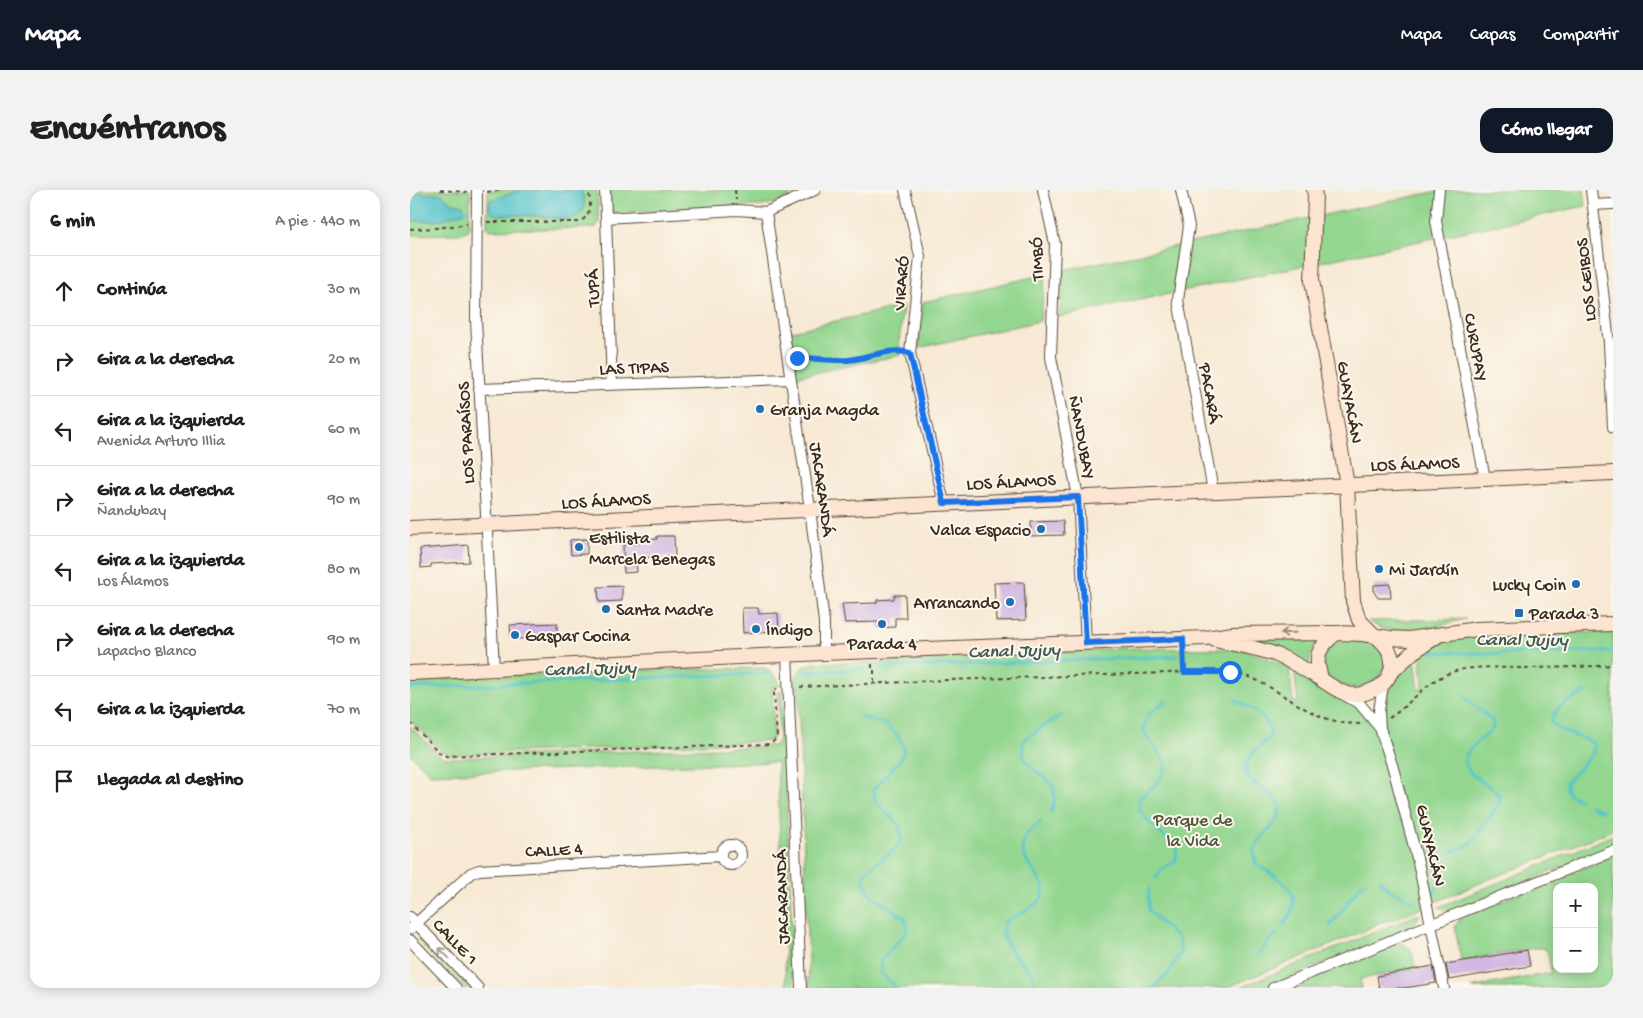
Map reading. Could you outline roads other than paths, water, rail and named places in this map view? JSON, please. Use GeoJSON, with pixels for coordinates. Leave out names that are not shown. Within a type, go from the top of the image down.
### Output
{"type":"FeatureCollection","features":[{"type":"Feature","properties":{"kind":"street","name":"TUPÁ"},"geometry":{"type":"LineString","coordinates":[[605,190],[612,384]]}},
{"type":"Feature","properties":{"kind":"street"},"geometry":{"type":"LineString","coordinates":[[606,218],[737,210],[766,212],[815,190]]}},
{"type":"Feature","properties":{"kind":"street","name":"VIRARÓ"},"geometry":{"type":"LineString","coordinates":[[905,190],[920,256],[910,353],[944,503]]}},
{"type":"Feature","properties":{"kind":"street","name":"TIMBÓ"},"geometry":{"type":"LineString","coordinates":[[1042,190],[1055,244],[1053,298]]}},
{"type":"Feature","properties":{"kind":"street","name":"PACARÁ"},"geometry":{"type":"LineString","coordinates":[[1181,190],[1189,226],[1178,300],[1212,491]]}},
{"type":"Feature","properties":{"kind":"street","name":"GUAYACÁN"},"geometry":{"type":"LineString","coordinates":[[1314,190],[1312,281],[1347,484],[1353,601],[1359,620],[1375,636]]}},
{"type":"Feature","properties":{"kind":"street","name":"CURUPAY"},"geometry":{"type":"LineString","coordinates":[[1439,190],[1436,221],[1486,479]]}},
{"type":"Feature","properties":{"kind":"street","name":"LOS CEIBOS"},"geometry":{"type":"LineString","coordinates":[[1591,190],[1611,343],[1613,427]]}},
{"type":"Feature","properties":{"kind":"street","name":"LOS PARAÍSOS"},"geometry":{"type":"LineString","coordinates":[[477,193],[476,320],[494,669]]}},
{"type":"Feature","properties":{"kind":"street"},"geometry":{"type":"LineString","coordinates":[[1593,205],[1613,204]]}},
{"type":"Feature","properties":{"kind":"street","name":"JACARANDÁ"},"geometry":{"type":"LineString","coordinates":[[766,212],[810,509],[824,622],[824,653]]}},
{"type":"Feature","properties":{"kind":"street","name":"ÑANDUBAY"},"geometry":{"type":"LineString","coordinates":[[1053,298],[1051,357],[1078,497],[1086,643]]}},
{"type":"Feature","properties":{"kind":"street","name":"LAS TIPAS"},"geometry":{"type":"LineString","coordinates":[[480,389],[790,379]]}},
{"type":"Feature","properties":{"kind":"street","name":"LOS ÁLAMOS"},"geometry":{"type":"LineString","coordinates":[[410,528],[1613,473]]}},
{"type":"Feature","properties":{"kind":"street","name":"GUAYACÁN"},"geometry":{"type":"LineString","coordinates":[[1337,633],[1348,619],[1353,601]]}},
{"type":"Feature","properties":{"kind":"street"},"geometry":{"type":"LineString","coordinates":[[410,673],[787,654],[1206,638],[1233,634],[1337,633],[1409,639],[1477,629],[1613,624]]}},
{"type":"Feature","properties":{"kind":"street"},"geometry":{"type":"LineString","coordinates":[[1322,680],[1317,664],[1318,655],[1322,647],[1337,633]]}},
{"type":"Feature","properties":{"kind":"street"},"geometry":{"type":"LineString","coordinates":[[1206,638],[1265,650],[1294,664],[1339,692],[1358,694],[1367,693],[1387,679],[1413,652],[1441,635]]}},
{"type":"Feature","properties":{"kind":"street"},"geometry":{"type":"LineString","coordinates":[[1375,636],[1389,649],[1392,657],[1387,679]]}},
{"type":"Feature","properties":{"kind":"street","name":"JACARANDÁ"},"geometry":{"type":"LineString","coordinates":[[787,654],[801,988]]}},
{"type":"Feature","properties":{"kind":"street","name":"GUAYACÁN"},"geometry":{"type":"LineString","coordinates":[[1387,679],[1379,711],[1380,728],[1406,814],[1418,862],[1444,988]]}},
{"type":"Feature","properties":{"kind":"street","name":"GUAYACÁN"},"geometry":{"type":"LineString","coordinates":[[1339,692],[1359,703],[1380,728]]}},
{"type":"Feature","properties":{"kind":"street"},"geometry":{"type":"LineString","coordinates":[[1273,988],[1613,851]]}},
{"type":"Feature","properties":{"kind":"street","name":"CALLE 4"},"geometry":{"type":"LineString","coordinates":[[412,923],[471,873],[479,870],[721,856]]}},
{"type":"Feature","properties":{"kind":"street","name":"CALLE 1"},"geometry":{"type":"LineString","coordinates":[[412,923],[478,988]]}},
{"type":"Feature","properties":{"kind":"street","name":"CALLE 1"},"geometry":{"type":"LineString","coordinates":[[410,940],[456,988]]}},
{"type":"Feature","properties":{"kind":"water"},"geometry":{"type":"Polygon","coordinates":[[[521,190],[580,190],[584,198],[583,210],[581,214],[573,218],[563,219],[498,215],[493,214],[489,209],[490,200],[521,190]]]}},
{"type":"Feature","properties":{"kind":"water"},"geometry":{"type":"Polygon","coordinates":[[[410,193],[441,194],[453,203],[463,205],[465,212],[436,221],[410,221],[410,193]]]}},
{"type":"Feature","properties":{"kind":"waterway"},"geometry":{"type":"LineString","coordinates":[[461,210],[468,210]]}},
{"type":"Feature","properties":{"kind":"waterway","name":"Canal Jujuy"},"geometry":{"type":"LineString","coordinates":[[1431,652],[1493,654],[1613,651]]}},
{"type":"Feature","properties":{"kind":"waterway","name":"Canal Jujuy"},"geometry":{"type":"LineString","coordinates":[[880,668],[1178,656]]}},
{"type":"Feature","properties":{"kind":"waterway","name":"Canal Jujuy"},"geometry":{"type":"LineString","coordinates":[[803,672],[866,669]]}},
{"type":"Feature","properties":{"kind":"waterway","name":"Canal Jujuy"},"geometry":{"type":"LineString","coordinates":[[410,688],[771,673]]}},
{"type":"Feature","properties":{"kind":"waterway"},"geometry":{"type":"LineString","coordinates":[[1579,800],[1571,796],[1566,783],[1593,753],[1594,744],[1560,730],[1551,722],[1560,707],[1586,692]]}},
{"type":"Feature","properties":{"kind":"waterway"},"geometry":{"type":"LineString","coordinates":[[1449,853],[1470,844],[1500,802],[1499,794],[1478,779],[1467,768],[1465,761],[1467,754],[1493,728],[1492,720],[1464,695]]}},
{"type":"Feature","properties":{"kind":"waterway"},"geometry":{"type":"LineString","coordinates":[[1235,700],[1263,717],[1271,736],[1251,755],[1245,767],[1247,777],[1275,798],[1280,807],[1278,820],[1258,841],[1254,850],[1256,864],[1289,888],[1293,896],[1294,904],[1284,924]]}},
{"type":"Feature","properties":{"kind":"waterway"},"geometry":{"type":"LineString","coordinates":[[1156,878],[1162,869],[1176,860],[1177,849],[1140,811],[1139,800],[1144,793],[1158,782],[1164,772],[1166,763],[1143,730],[1148,715],[1165,701]]}},
{"type":"Feature","properties":{"kind":"waterway"},"geometry":{"type":"LineString","coordinates":[[1051,812],[1054,799],[1054,790],[1051,783],[1032,768],[1027,761],[1023,748],[1024,740],[1062,715]]}},
{"type":"Feature","properties":{"kind":"waterway"},"geometry":{"type":"LineString","coordinates":[[860,716],[886,725],[897,735],[904,748],[901,759],[873,790],[876,802],[899,825],[902,839],[894,850],[865,872],[864,883],[872,896],[905,918],[908,929],[880,962],[881,973],[897,988]]}},
{"type":"Feature","properties":{"kind":"waterway"},"geometry":{"type":"LineString","coordinates":[[1590,806],[1602,811]]}},
{"type":"Feature","properties":{"kind":"waterway"},"geometry":{"type":"LineString","coordinates":[[1037,988],[1032,974],[1011,951],[1002,934],[1005,922],[1036,904],[1043,893],[1039,878],[1027,862],[1023,844],[1028,832],[1041,821]]}},
{"type":"Feature","properties":{"kind":"waterway"},"geometry":{"type":"LineString","coordinates":[[1433,895],[1439,883],[1436,867],[1437,854]]}},
{"type":"Feature","properties":{"kind":"waterway"},"geometry":{"type":"LineString","coordinates":[[1380,879],[1388,889],[1415,902]]}},
{"type":"Feature","properties":{"kind":"waterway"},"geometry":{"type":"LineString","coordinates":[[1330,926],[1360,886],[1366,882]]}},
{"type":"Feature","properties":{"kind":"waterway"},"geometry":{"type":"LineString","coordinates":[[1149,889],[1149,911],[1178,939],[1181,953],[1168,974],[1153,988]]}},
{"type":"Feature","properties":{"kind":"waterway"},"geometry":{"type":"LineString","coordinates":[[1257,955],[1277,933]]}},
{"type":"Feature","properties":{"kind":"place","name":"Granja Magda"},"geometry":{"type":"Point","coordinates":[760,409]}},
{"type":"Feature","properties":{"kind":"place","name":"Valca Espacio"},"geometry":{"type":"Point","coordinates":[1041,529]}},
{"type":"Feature","properties":{"kind":"place","name":"Estilista Marcela Benegas"},"geometry":{"type":"Point","coordinates":[579,547]}},
{"type":"Feature","properties":{"kind":"place","name":"Mi Jardín"},"geometry":{"type":"Point","coordinates":[1379,569]}},
{"type":"Feature","properties":{"kind":"place","name":"Lucky Coin"},"geometry":{"type":"Point","coordinates":[1576,584]}},
{"type":"Feature","properties":{"kind":"place","name":"Arrancando"},"geometry":{"type":"Point","coordinates":[1010,602]}},
{"type":"Feature","properties":{"kind":"place","name":"Santa Madre"},"geometry":{"type":"Point","coordinates":[606,609]}},
{"type":"Feature","properties":{"kind":"place","name":"Parada 3"},"geometry":{"type":"Point","coordinates":[1519,613]}},
{"type":"Feature","properties":{"kind":"place","name":"Parada 4"},"geometry":{"type":"Point","coordinates":[882,624]}},
{"type":"Feature","properties":{"kind":"place","name":"Índigo"},"geometry":{"type":"Point","coordinates":[756,629]}},
{"type":"Feature","properties":{"kind":"place","name":"Gaspar Cocina"},"geometry":{"type":"Point","coordinates":[515,635]}},
{"type":"Feature","properties":{"kind":"park label","name":"Parque de la Vida"},"geometry":{"type":"Point","coordinates":[1193,829]}}]}
